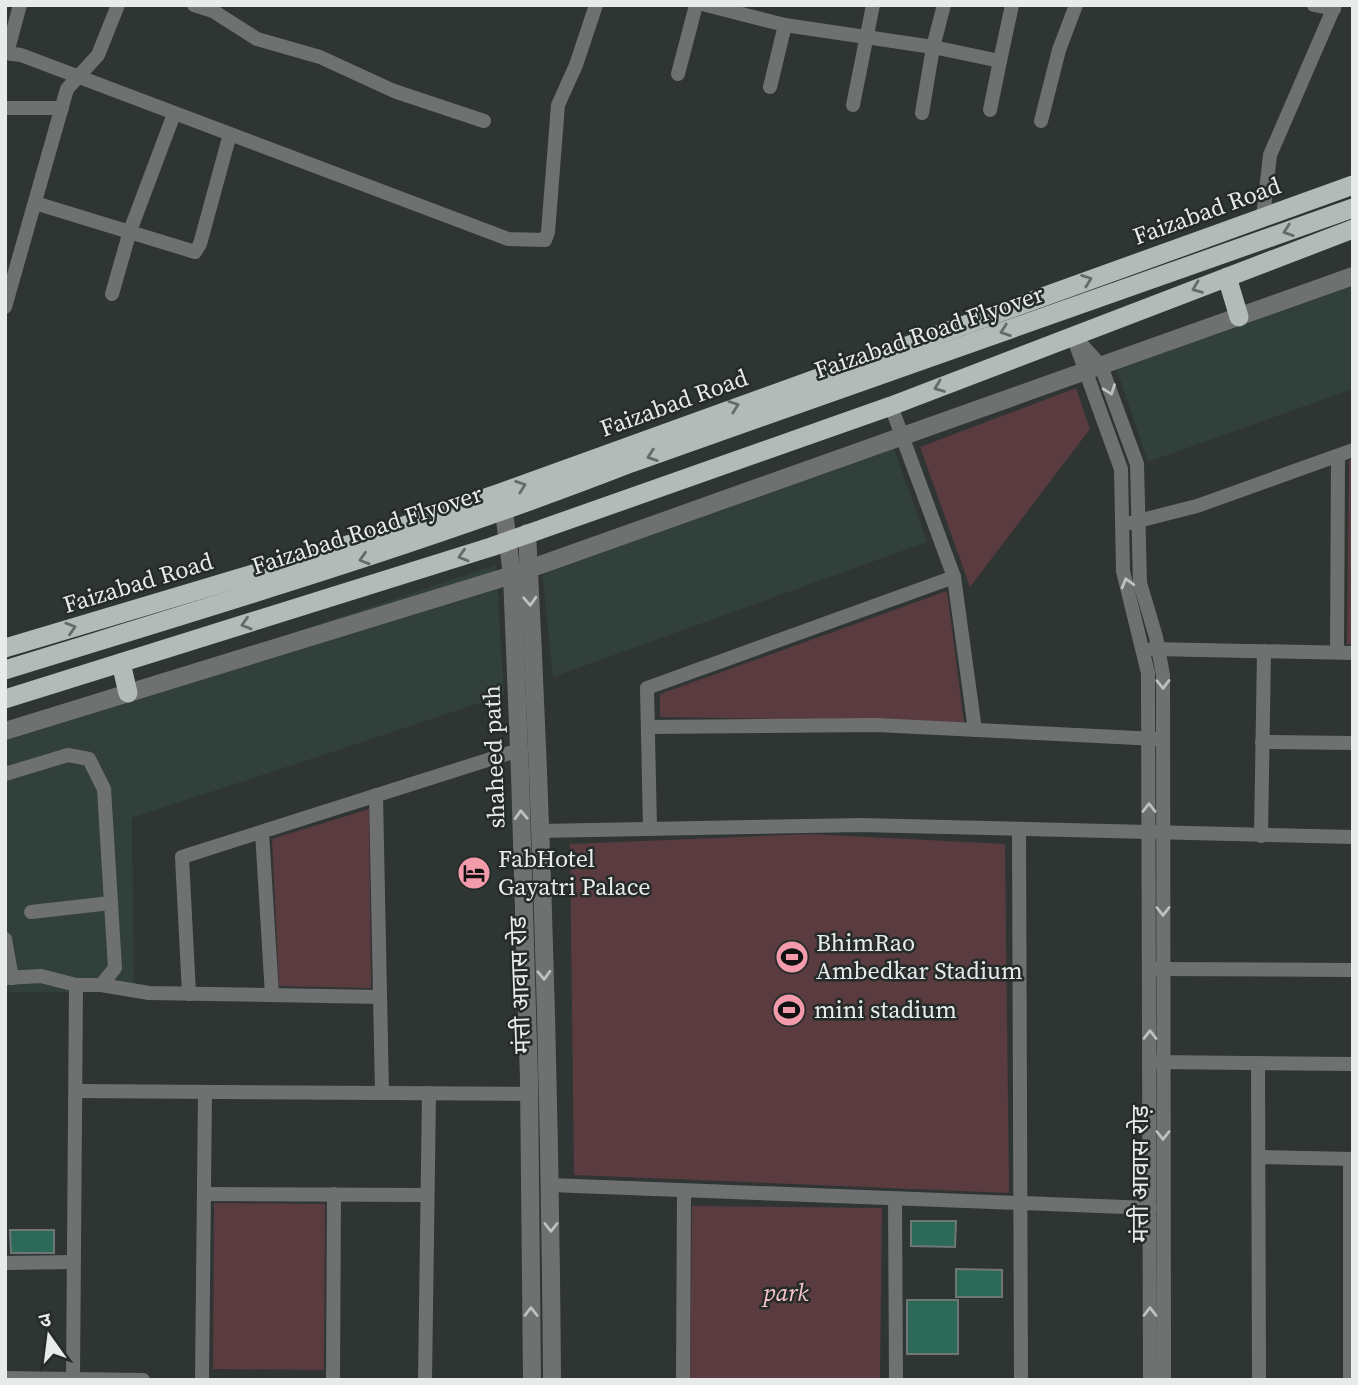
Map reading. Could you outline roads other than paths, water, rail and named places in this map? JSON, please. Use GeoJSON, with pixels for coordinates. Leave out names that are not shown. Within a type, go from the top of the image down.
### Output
{"type":"FeatureCollection","features":[{"type":"Feature","properties":{"kind":"highway","name":"Faizabad Road"},"geometry":{"type":"LineString","coordinates":[[5,648],[330,551],[448,511],[1353,185]]}},
{"type":"Feature","properties":{"kind":"highway","name":"Faizabad Road Flyover"},"geometry":{"type":"LineString","coordinates":[[523,505],[1353,208]]}},
{"type":"Feature","properties":{"kind":"highway"},"geometry":{"type":"LineString","coordinates":[[5,699],[506,541],[891,406],[1353,229]]}},
{"type":"Feature","properties":{"kind":"highway"},"geometry":{"type":"LineString","coordinates":[[1227,277],[1240,317]]}},
{"type":"Feature","properties":{"kind":"highway"},"geometry":{"type":"LineString","coordinates":[[503,512],[523,505]]}},
{"type":"Feature","properties":{"kind":"highway","name":"मंत्ती आवास रोड"},"geometry":{"type":"LineString","coordinates":[[523,505],[527,533]]}},
{"type":"Feature","properties":{"kind":"highway","name":"Faizabad Road Flyover"},"geometry":{"type":"LineString","coordinates":[[5,670],[503,512]]}},
{"type":"Feature","properties":{"kind":"highway"},"geometry":{"type":"LineString","coordinates":[[121,663],[128,693]]}},
{"type":"Feature","properties":{"kind":"street"},"geometry":{"type":"LineString","coordinates":[[20,5],[6,53],[21,55],[80,76],[508,239],[545,240],[558,105],[576,65],[596,5]]}},
{"type":"Feature","properties":{"kind":"street"},"geometry":{"type":"LineString","coordinates":[[5,307],[67,89],[98,55],[118,5]]}},
{"type":"Feature","properties":{"kind":"street"},"geometry":{"type":"LineString","coordinates":[[194,5],[214,8],[257,39],[320,57],[394,91],[484,121]]}},
{"type":"Feature","properties":{"kind":"street"},"geometry":{"type":"LineString","coordinates":[[678,74],[696,5]]}},
{"type":"Feature","properties":{"kind":"street"},"geometry":{"type":"LineString","coordinates":[[706,5],[785,25],[933,47],[1000,61]]}},
{"type":"Feature","properties":{"kind":"street"},"geometry":{"type":"LineString","coordinates":[[853,105],[873,5]]}},
{"type":"Feature","properties":{"kind":"street"},"geometry":{"type":"LineString","coordinates":[[922,113],[933,47],[944,5]]}},
{"type":"Feature","properties":{"kind":"street"},"geometry":{"type":"LineString","coordinates":[[990,110],[1012,5]]}},
{"type":"Feature","properties":{"kind":"street"},"geometry":{"type":"LineString","coordinates":[[1041,121],[1059,50],[1076,5]]}},
{"type":"Feature","properties":{"kind":"street"},"geometry":{"type":"LineString","coordinates":[[1263,217],[1270,156],[1335,7],[1314,5]]}},
{"type":"Feature","properties":{"kind":"street"},"geometry":{"type":"LineString","coordinates":[[770,87],[785,25]]}},
{"type":"Feature","properties":{"kind":"street"},"geometry":{"type":"LineString","coordinates":[[5,108],[62,108]]}},
{"type":"Feature","properties":{"kind":"street"},"geometry":{"type":"LineString","coordinates":[[112,294],[130,231],[174,114]]}},
{"type":"Feature","properties":{"kind":"street"},"geometry":{"type":"LineString","coordinates":[[35,203],[195,251],[200,244],[230,134]]}},
{"type":"Feature","properties":{"kind":"street"},"geometry":{"type":"LineString","coordinates":[[5,731],[520,572],[1353,276]]}},
{"type":"Feature","properties":{"kind":"street"},"geometry":{"type":"LineString","coordinates":[[1073,335],[1093,369],[1137,464],[1140,583],[1163,676],[1156,739]]}},
{"type":"Feature","properties":{"kind":"street"},"geometry":{"type":"LineString","coordinates":[[1093,369],[1121,469],[1123,571],[1148,673],[1156,739]]}},
{"type":"Feature","properties":{"kind":"street"},"geometry":{"type":"LineString","coordinates":[[891,406],[900,438],[954,577],[975,730]]}},
{"type":"Feature","properties":{"kind":"street"},"geometry":{"type":"LineString","coordinates":[[1121,524],[1138,523],[1196,506],[1353,450]]}},
{"type":"Feature","properties":{"kind":"street"},"geometry":{"type":"LineString","coordinates":[[1337,652],[1338,456]]}},
{"type":"Feature","properties":{"kind":"street","name":"shaheed path"},"geometry":{"type":"LineString","coordinates":[[503,512],[506,541],[520,572],[519,750],[534,933],[529,1094],[531,1380]]}},
{"type":"Feature","properties":{"kind":"street","name":"मंत्ती आवास रोड"},"geometry":{"type":"LineString","coordinates":[[527,533],[520,572],[540,831],[534,933],[550,1185],[552,1380]]}},
{"type":"Feature","properties":{"kind":"street"},"geometry":{"type":"LineString","coordinates":[[650,828],[647,688],[954,577]]}},
{"type":"Feature","properties":{"kind":"street"},"geometry":{"type":"LineString","coordinates":[[1143,649],[1353,653]]}},
{"type":"Feature","properties":{"kind":"street"},"geometry":{"type":"LineString","coordinates":[[1261,836],[1264,651]]}},
{"type":"Feature","properties":{"kind":"street"},"geometry":{"type":"LineString","coordinates":[[648,727],[876,725],[1156,739]]}},
{"type":"Feature","properties":{"kind":"street","name":"मंत्ती आवास रोड़"},"geometry":{"type":"LineString","coordinates":[[1156,739],[1157,1062],[1164,1380]]}},
{"type":"Feature","properties":{"kind":"street"},"geometry":{"type":"LineString","coordinates":[[1262,742],[1353,743]]}},
{"type":"Feature","properties":{"kind":"street"},"geometry":{"type":"LineString","coordinates":[[189,994],[182,857],[519,750]]}},
{"type":"Feature","properties":{"kind":"street"},"geometry":{"type":"LineString","coordinates":[[5,774],[68,755],[89,759],[104,789],[115,968],[101,985]]}},
{"type":"Feature","properties":{"kind":"street"},"geometry":{"type":"LineString","coordinates":[[376,795],[382,1093]]}},
{"type":"Feature","properties":{"kind":"street"},"geometry":{"type":"LineString","coordinates":[[540,831],[862,825],[1156,835],[1353,837]]}},
{"type":"Feature","properties":{"kind":"street"},"geometry":{"type":"LineString","coordinates":[[1019,831],[1021,1380]]}},
{"type":"Feature","properties":{"kind":"street"},"geometry":{"type":"LineString","coordinates":[[262,832],[272,995]]}},
{"type":"Feature","properties":{"kind":"street"},"geometry":{"type":"LineString","coordinates":[[31,912],[111,903]]}},
{"type":"Feature","properties":{"kind":"street"},"geometry":{"type":"LineString","coordinates":[[5,939],[9,978],[41,976],[76,985],[101,985],[149,993],[380,997]]}},
{"type":"Feature","properties":{"kind":"street"},"geometry":{"type":"LineString","coordinates":[[1157,969],[1353,970]]}},
{"type":"Feature","properties":{"kind":"street"},"geometry":{"type":"LineString","coordinates":[[73,1379],[76,985]]}},
{"type":"Feature","properties":{"kind":"street"},"geometry":{"type":"LineString","coordinates":[[1150,1380],[1150,1208],[1157,1062],[1353,1064]]}},
{"type":"Feature","properties":{"kind":"street"},"geometry":{"type":"LineString","coordinates":[[1258,1063],[1259,1380]]}},
{"type":"Feature","properties":{"kind":"street"},"geometry":{"type":"LineString","coordinates":[[76,1091],[529,1094]]}},
{"type":"Feature","properties":{"kind":"street"},"geometry":{"type":"LineString","coordinates":[[202,1380],[205,1092]]}},
{"type":"Feature","properties":{"kind":"street"},"geometry":{"type":"LineString","coordinates":[[425,1380],[429,1093]]}},
{"type":"Feature","properties":{"kind":"street"},"geometry":{"type":"LineString","coordinates":[[1259,1157],[1351,1159],[1350,1380]]}},
{"type":"Feature","properties":{"kind":"street"},"geometry":{"type":"LineString","coordinates":[[550,1185],[1150,1208]]}},
{"type":"Feature","properties":{"kind":"street"},"geometry":{"type":"LineString","coordinates":[[683,1380],[684,1192]]}},
{"type":"Feature","properties":{"kind":"street"},"geometry":{"type":"LineString","coordinates":[[204,1194],[426,1195]]}},
{"type":"Feature","properties":{"kind":"street"},"geometry":{"type":"LineString","coordinates":[[333,1380],[334,1194]]}},
{"type":"Feature","properties":{"kind":"street"},"geometry":{"type":"LineString","coordinates":[[895,1200],[896,1380]]}},
{"type":"Feature","properties":{"kind":"street"},"geometry":{"type":"LineString","coordinates":[[5,1263],[74,1262]]}},
{"type":"Feature","properties":{"kind":"street"},"geometry":{"type":"LineString","coordinates":[[5,1378],[143,1380]]}},
{"type":"Feature","properties":{"kind":"place","name":"FabHotel Gayatri Palace"},"geometry":{"type":"Point","coordinates":[474,873]}},
{"type":"Feature","properties":{"kind":"place","name":"BhimRao Ambedkar Stadium"},"geometry":{"type":"Point","coordinates":[792,957]}},
{"type":"Feature","properties":{"kind":"place","name":"mini stadium"},"geometry":{"type":"Point","coordinates":[789,1010]}},
{"type":"Feature","properties":{"kind":"park label","name":"park"},"geometry":{"type":"Point","coordinates":[786,1293]}}]}
